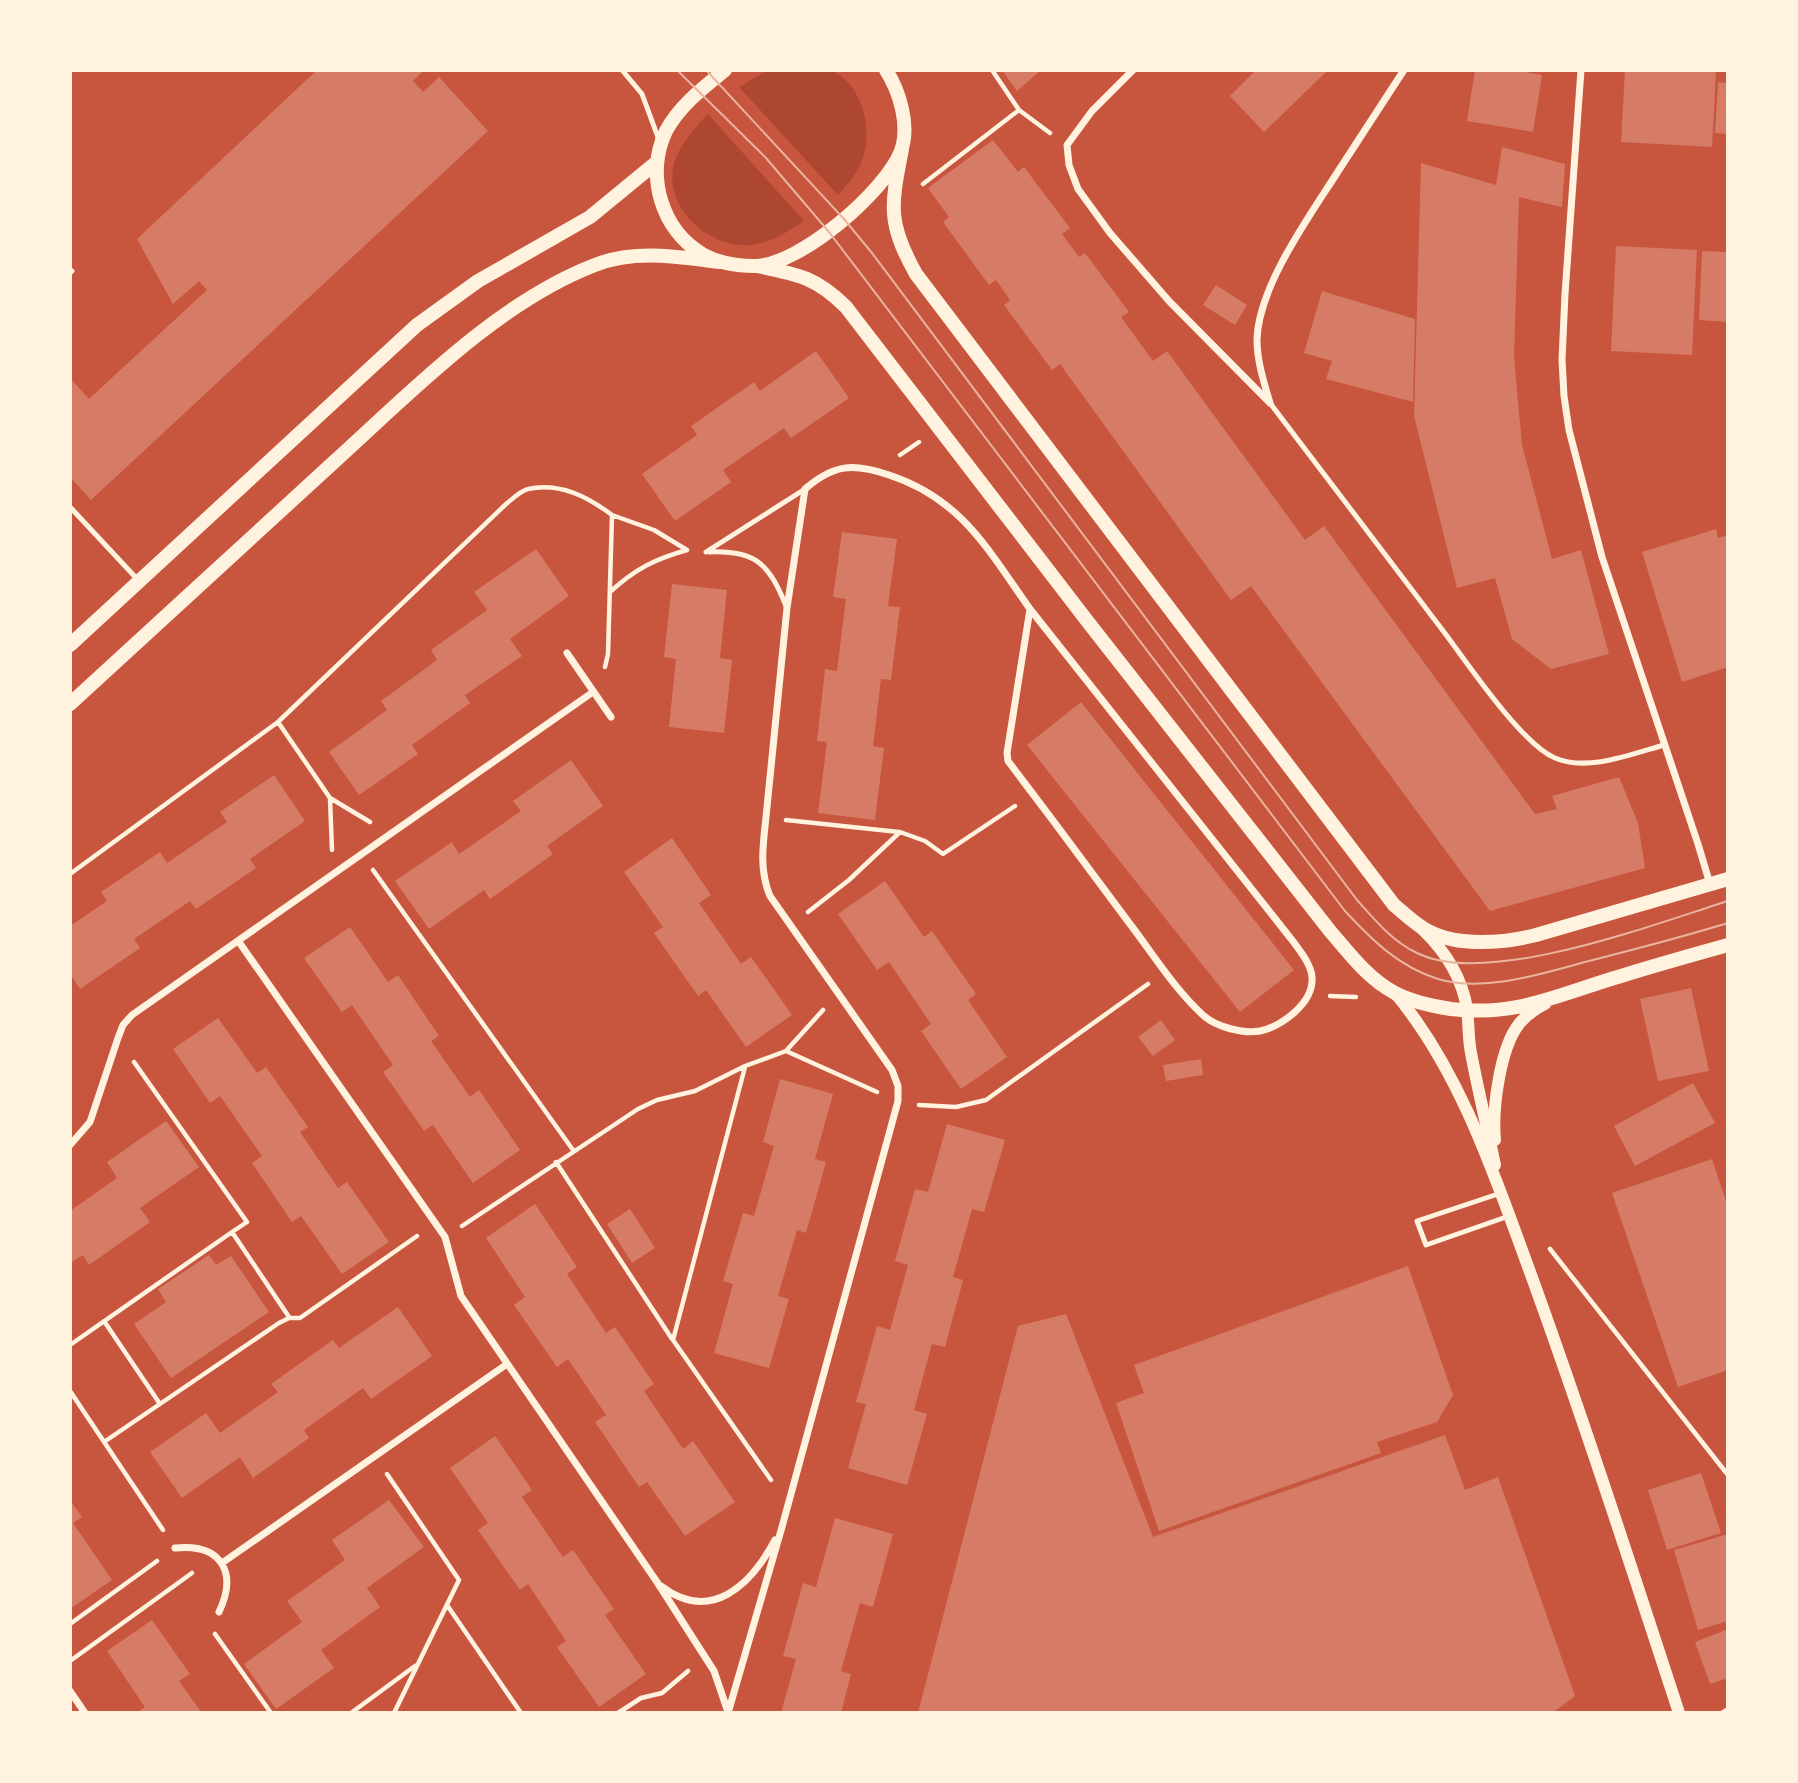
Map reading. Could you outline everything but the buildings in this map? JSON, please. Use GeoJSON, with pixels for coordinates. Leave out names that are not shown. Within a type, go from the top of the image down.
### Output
{"type":"FeatureCollection","features":[{"type":"Feature","properties":{"kind":"main road"},"geometry":{"type":"LineString","coordinates":[[720,262],[691,247],[666,215],[656,180],[660,144],[679,112],[725,70]]}},
{"type":"Feature","properties":{"kind":"main road"},"geometry":{"type":"LineString","coordinates":[[890,74],[903,118],[902,149],[893,201],[896,233],[916,274],[1394,905],[1417,924],[1444,937],[1465,941],[1527,938],[1728,879]]}},
{"type":"Feature","properties":{"kind":"main road"},"geometry":{"type":"LineString","coordinates":[[757,266],[792,256],[829,232],[881,183],[902,149]]}},
{"type":"Feature","properties":{"kind":"main road"},"geometry":{"type":"LineString","coordinates":[[70,645],[417,325],[478,281],[590,217],[657,162]]}},
{"type":"Feature","properties":{"kind":"main road"},"geometry":{"type":"LineString","coordinates":[[70,704],[452,355],[531,298],[596,264],[622,257],[641,255],[757,266],[811,280],[829,289],[846,307],[1329,931],[1358,964],[1390,990],[1437,1007],[1467,1011],[1506,1010],[1728,945]]}},
{"type":"Feature","properties":{"kind":"street"},"geometry":{"type":"LineString","coordinates":[[1133,70],[1092,111],[1067,145],[1069,165],[1078,189],[1110,233],[1169,301],[1270,403]]}},
{"type":"Feature","properties":{"kind":"street"},"geometry":{"type":"LineString","coordinates":[[1270,403],[1257,340],[1263,306],[1279,269],[1307,220],[1404,70]]}},
{"type":"Feature","properties":{"kind":"street"},"geometry":{"type":"LineString","coordinates":[[1581,70],[1562,360],[1569,430],[1602,557],[1710,884]]}},
{"type":"Feature","properties":{"kind":"street"},"geometry":{"type":"LineString","coordinates":[[728,1713],[782,1527],[898,1101],[898,1086],[892,1070],[770,896],[764,883],[762,867],[765,817],[787,608],[805,489],[832,470],[845,467],[876,471],[927,490],[965,520],[1030,609],[1292,940],[1311,970],[1313,979],[1303,1004],[1279,1023],[1259,1031],[1242,1031],[1216,1023],[1205,1016],[1166,972],[1008,761],[1007,753],[1030,609]]}},
{"type":"Feature","properties":{"kind":"street"},"geometry":{"type":"LineString","coordinates":[[567,653],[611,717]]}},
{"type":"Feature","properties":{"kind":"street"},"geometry":{"type":"LineString","coordinates":[[70,1144],[90,1122],[123,1025],[132,1015],[593,692]]}},
{"type":"Feature","properties":{"kind":"street"},"geometry":{"type":"LineString","coordinates":[[1417,924],[1452,964],[1461,983],[1467,1011],[1470,1049],[1501,1193]]}},
{"type":"Feature","properties":{"kind":"street"},"geometry":{"type":"LineString","coordinates":[[239,942],[445,1237],[461,1296],[657,1582],[714,1671],[728,1713]]}},
{"type":"Feature","properties":{"kind":"street"},"geometry":{"type":"LineString","coordinates":[[1390,990],[1414,1016],[1446,1073],[1466,1111],[1501,1193],[1570,1381],[1679,1713]]}},
{"type":"Feature","properties":{"kind":"street"},"geometry":{"type":"LineString","coordinates":[[1501,1193],[1494,1129],[1504,1057],[1519,1024],[1533,1010],[1554,998]]}},
{"type":"Feature","properties":{"kind":"street"},"geometry":{"type":"LineString","coordinates":[[222,1563],[507,1364]]}},
{"type":"Feature","properties":{"kind":"street"},"geometry":{"type":"LineString","coordinates":[[657,1582],[675,1597],[692,1601],[723,1597],[740,1587],[755,1573],[782,1527]]}},
{"type":"Feature","properties":{"kind":"street"},"geometry":{"type":"LineString","coordinates":[[175,1548],[192,1546],[209,1552],[222,1563],[228,1580],[226,1598],[219,1612]]}},
{"type":"Feature","properties":{"kind":"street"},"geometry":{"type":"LineString","coordinates":[[70,1691],[85,1713]]}},
{"type":"Feature","properties":{"kind":"lane"},"geometry":{"type":"LineString","coordinates":[[622,70],[642,94],[660,144]]}},
{"type":"Feature","properties":{"kind":"lane"},"geometry":{"type":"LineString","coordinates":[[1270,403],[1496,700],[1538,747],[1555,759],[1578,762],[1602,761],[1664,745]]}},
{"type":"Feature","properties":{"kind":"lane"},"geometry":{"type":"LineString","coordinates":[[706,552],[805,489]]}},
{"type":"Feature","properties":{"kind":"lane"},"geometry":{"type":"LineString","coordinates":[[70,508],[139,581]]}},
{"type":"Feature","properties":{"kind":"lane"},"geometry":{"type":"LineString","coordinates":[[706,552],[729,551],[758,560],[776,582],[787,608]]}},
{"type":"Feature","properties":{"kind":"lane"},"geometry":{"type":"LineString","coordinates":[[1501,1193],[1417,1221],[1426,1245],[1509,1216]]}},
{"type":"Feature","properties":{"kind":"path"},"geometry":{"type":"LineString","coordinates":[[992,70],[1019,110],[1067,145]]}},
{"type":"Feature","properties":{"kind":"path"},"geometry":{"type":"LineString","coordinates":[[893,201],[917,188],[1019,110]]}},
{"type":"Feature","properties":{"kind":"path"},"geometry":{"type":"LineString","coordinates":[[70,874],[278,722],[505,505],[526,489],[560,488],[591,498],[612,515],[654,530],[688,550]]}},
{"type":"Feature","properties":{"kind":"path"},"geometry":{"type":"LineString","coordinates":[[593,692],[603,674],[608,653],[612,515]]}},
{"type":"Feature","properties":{"kind":"path"},"geometry":{"type":"LineString","coordinates":[[610,592],[631,573],[667,556],[688,550],[706,552]]}},
{"type":"Feature","properties":{"kind":"path"},"geometry":{"type":"LineString","coordinates":[[278,722],[330,798],[391,834]]}},
{"type":"Feature","properties":{"kind":"path"},"geometry":{"type":"LineString","coordinates":[[765,817],[900,832],[925,841],[943,854],[1033,793]]}},
{"type":"Feature","properties":{"kind":"path"},"geometry":{"type":"LineString","coordinates":[[330,798],[334,875]]}},
{"type":"Feature","properties":{"kind":"path"},"geometry":{"type":"LineString","coordinates":[[790,925],[849,880],[900,832]]}},
{"type":"Feature","properties":{"kind":"path"},"geometry":{"type":"LineString","coordinates":[[363,855],[573,1151]]}},
{"type":"Feature","properties":{"kind":"path"},"geometry":{"type":"LineString","coordinates":[[786,1051],[898,1101],[929,1107],[956,1107],[986,1100],[1166,972]]}},
{"type":"Feature","properties":{"kind":"path"},"geometry":{"type":"LineString","coordinates":[[1308,994],[1355,997],[1390,990]]}},
{"type":"Feature","properties":{"kind":"path"},"geometry":{"type":"LineString","coordinates":[[445,1237],[648,1104],[695,1091],[745,1066],[786,1051],[838,993]]}},
{"type":"Feature","properties":{"kind":"path"},"geometry":{"type":"LineString","coordinates":[[70,1345],[247,1222],[118,1038]]}},
{"type":"Feature","properties":{"kind":"path"},"geometry":{"type":"LineString","coordinates":[[673,1340],[745,1066]]}},
{"type":"Feature","properties":{"kind":"path"},"geometry":{"type":"LineString","coordinates":[[556,1162],[673,1340],[788,1504]]}},
{"type":"Feature","properties":{"kind":"path"},"geometry":{"type":"LineString","coordinates":[[104,1442],[289,1318],[300,1318],[435,1223]]}},
{"type":"Feature","properties":{"kind":"path"},"geometry":{"type":"LineString","coordinates":[[232,1232],[289,1318]]}},
{"type":"Feature","properties":{"kind":"path"},"geometry":{"type":"LineString","coordinates":[[1543,1241],[1728,1475]]}},
{"type":"Feature","properties":{"kind":"path"},"geometry":{"type":"LineString","coordinates":[[104,1321],[160,1404]]}},
{"type":"Feature","properties":{"kind":"path"},"geometry":{"type":"LineString","coordinates":[[70,1391],[175,1548],[70,1624]]}},
{"type":"Feature","properties":{"kind":"path"},"geometry":{"type":"LineString","coordinates":[[375,1456],[459,1580],[394,1713]]}},
{"type":"Feature","properties":{"kind":"path"},"geometry":{"type":"LineString","coordinates":[[70,1661],[192,1573]]}},
{"type":"Feature","properties":{"kind":"path"},"geometry":{"type":"LineString","coordinates":[[447,1605],[521,1713]]}},
{"type":"Feature","properties":{"kind":"path"},"geometry":{"type":"LineString","coordinates":[[219,1612],[209,1625],[271,1713]]}},
{"type":"Feature","properties":{"kind":"path"},"geometry":{"type":"LineString","coordinates":[[618,1713],[641,1698],[662,1693],[705,1657]]}},
{"type":"Feature","properties":{"kind":"path"},"geometry":{"type":"LineString","coordinates":[[351,1713],[418,1664]]}},
{"type":"Feature","properties":{"kind":"shaded area"},"geometry":{"type":"Polygon","coordinates":[[[768,70],[829,70],[843,78],[857,96],[865,119],[864,154],[857,171],[838,195],[739,87],[768,70]]]}},
{"type":"Feature","properties":{"kind":"shaded area"},"geometry":{"type":"Polygon","coordinates":[[[708,114],[804,221],[772,239],[750,245],[720,240],[694,224],[676,199],[673,168],[682,146],[708,114]]]}},
{"type":"Feature","properties":{"kind":"tram line"},"geometry":{"type":"LineString","coordinates":[[677,70],[766,158],[829,232],[1345,911],[1387,951],[1411,967],[1438,979],[1456,983],[1495,983],[1553,971],[1728,923]]}},
{"type":"Feature","properties":{"kind":"tram line"},"geometry":{"type":"LineString","coordinates":[[706,70],[844,219],[872,253],[1357,900],[1392,936],[1417,953],[1447,962],[1485,963],[1571,949],[1728,901]]}}]}
